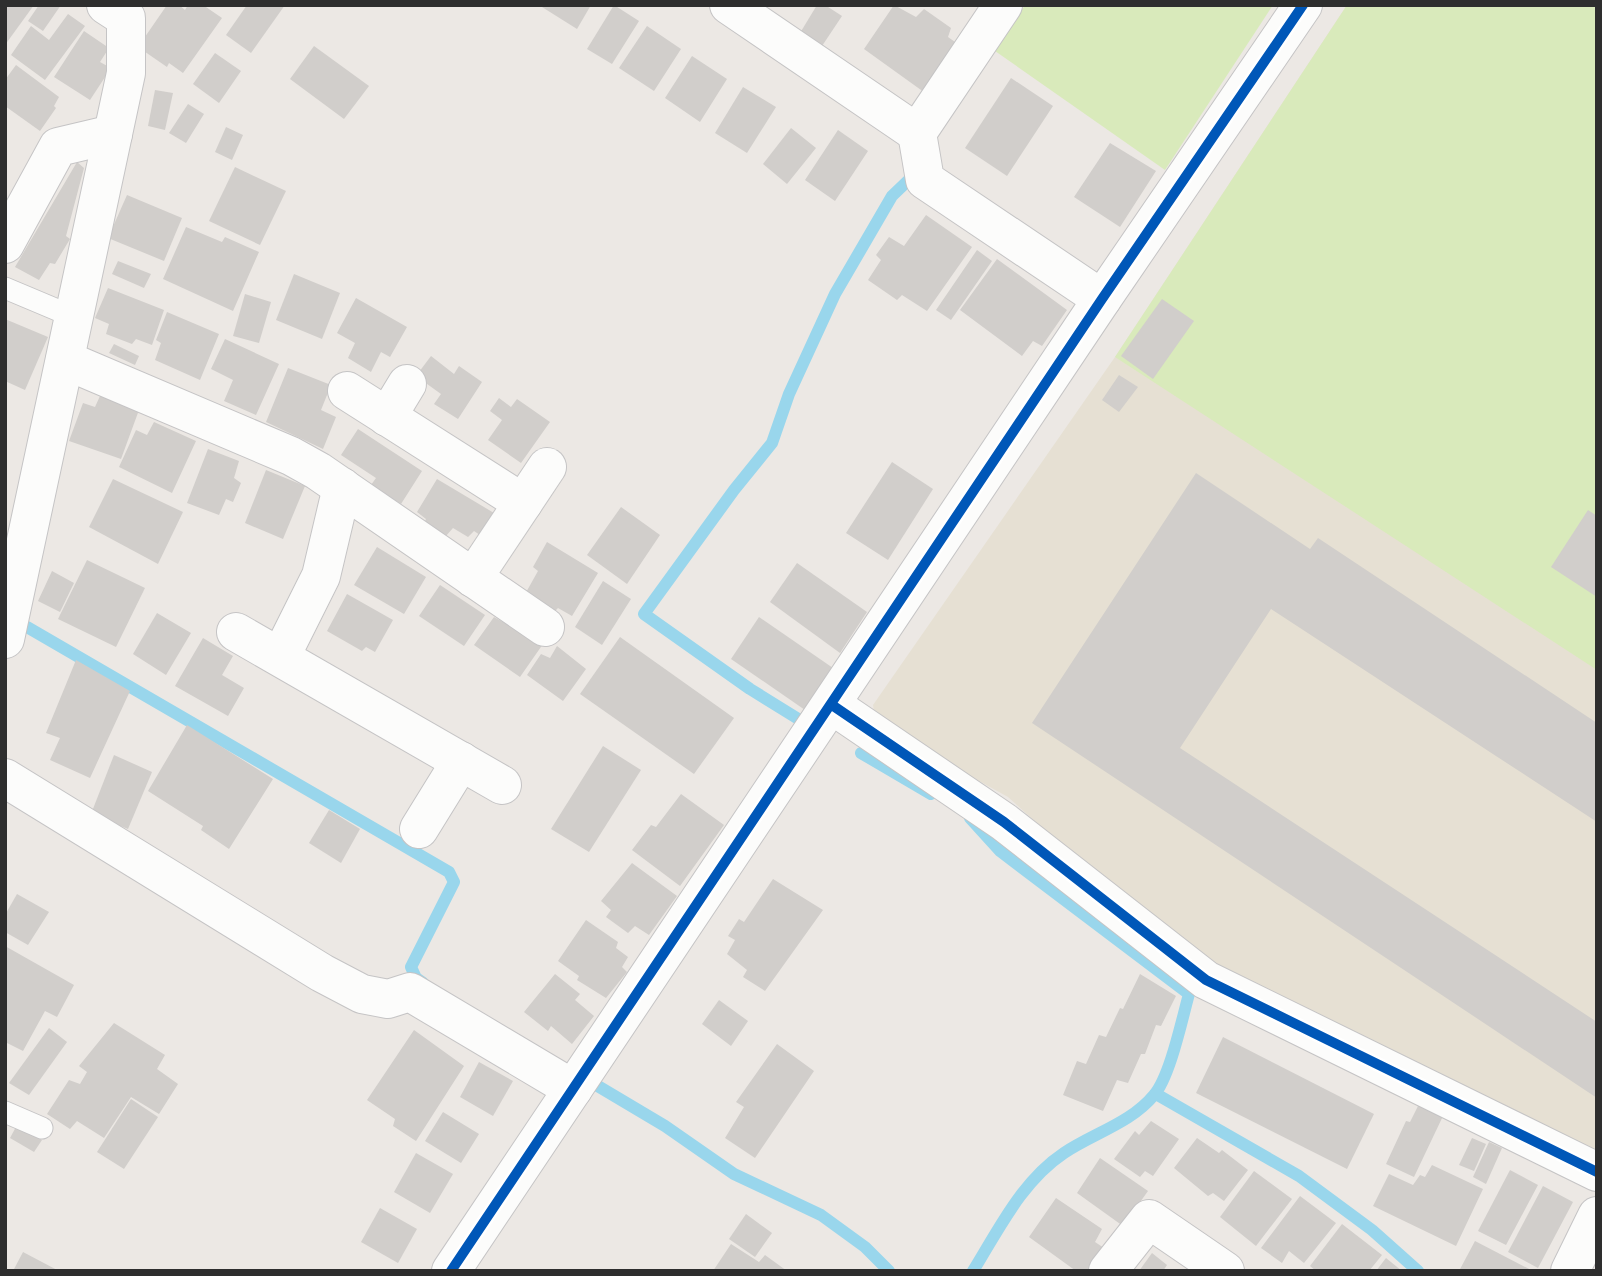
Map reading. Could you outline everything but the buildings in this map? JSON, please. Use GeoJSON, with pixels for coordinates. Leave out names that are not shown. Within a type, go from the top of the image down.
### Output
{"type":"FeatureCollection","features":[{"type":"Feature","properties":{"kind":"street"},"geometry":{"type":"LineString","coordinates":[[729,5],[917,133]]}},
{"type":"Feature","properties":{"kind":"street"},"geometry":{"type":"LineString","coordinates":[[1003,5],[917,133],[925,180],[1102,299]]}},
{"type":"Feature","properties":{"kind":"street"},"geometry":{"type":"LineString","coordinates":[[452,1271],[1102,299],[1303,5]]}},
{"type":"Feature","properties":{"kind":"street"},"geometry":{"type":"LineString","coordinates":[[5,639],[9,599],[65,360],[126,73],[124,10]]}},
{"type":"Feature","properties":{"kind":"street"},"geometry":{"type":"LineString","coordinates":[[5,244],[58,147],[113,134]]}},
{"type":"Feature","properties":{"kind":"street"},"geometry":{"type":"LineString","coordinates":[[65,360],[291,456],[342,487],[545,627]]}},
{"type":"Feature","properties":{"kind":"street"},"geometry":{"type":"LineString","coordinates":[[387,417],[407,384]]}},
{"type":"Feature","properties":{"kind":"street"},"geometry":{"type":"LineString","coordinates":[[347,391],[523,503]]}},
{"type":"Feature","properties":{"kind":"street"},"geometry":{"type":"LineString","coordinates":[[473,578],[547,467]]}},
{"type":"Feature","properties":{"kind":"street"},"geometry":{"type":"LineString","coordinates":[[281,656],[321,576],[342,487]]}},
{"type":"Feature","properties":{"kind":"street"},"geometry":{"type":"LineString","coordinates":[[236,632],[502,785]]}},
{"type":"Feature","properties":{"kind":"street"},"geometry":{"type":"LineString","coordinates":[[820,721],[1004,822],[1206,979],[1597,1172]]}},
{"type":"Feature","properties":{"kind":"street"},"geometry":{"type":"LineString","coordinates":[[419,829],[461,761]]}},
{"type":"Feature","properties":{"kind":"street"},"geometry":{"type":"LineString","coordinates":[[5,778],[322,973],[362,994],[388,999],[410,992],[573,1089]]}},
{"type":"Feature","properties":{"kind":"street"},"geometry":{"type":"LineString","coordinates":[[1570,1271],[1597,1216]]}},
{"type":"Feature","properties":{"kind":"street"},"geometry":{"type":"LineString","coordinates":[[1108,1271],[1149,1219],[1225,1271]]}},
{"type":"Feature","properties":{"kind":"lane"},"geometry":{"type":"LineString","coordinates":[[5,288],[74,317]]}},
{"type":"Feature","properties":{"kind":"lane"},"geometry":{"type":"LineString","coordinates":[[5,1112],[42,1128]]}},
{"type":"Feature","properties":{"kind":"shaded area"},"geometry":{"type":"Polygon","coordinates":[[[1347,5],[1597,5],[1597,1158],[1254,992],[1129,906],[1008,797],[876,724],[873,705],[1115,357],[1347,5]]]}},
{"type":"Feature","properties":{"kind":"green space"},"geometry":{"type":"Polygon","coordinates":[[[1025,5],[1273,5],[1165,170],[995,51],[1025,5]]]}},
{"type":"Feature","properties":{"kind":"green space"},"geometry":{"type":"Polygon","coordinates":[[[1347,5],[1597,5],[1597,670],[1115,357],[1347,5]]]}},
{"type":"Feature","properties":{"kind":"waterway"},"geometry":{"type":"LineString","coordinates":[[800,720],[750,689],[644,614],[734,490],[772,443],[789,394],[835,294],[892,196],[917,172]]}},
{"type":"Feature","properties":{"kind":"waterway"},"geometry":{"type":"LineString","coordinates":[[27,627],[449,872],[454,882],[411,967],[416,978],[423,983]]}},
{"type":"Feature","properties":{"kind":"waterway"},"geometry":{"type":"LineString","coordinates":[[861,753],[931,794]]}},
{"type":"Feature","properties":{"kind":"waterway"},"geometry":{"type":"LineString","coordinates":[[970,818],[1000,851],[1189,994],[1170,1062],[1154,1095],[1134,1113],[1049,1164],[1012,1207],[973,1271]]}},
{"type":"Feature","properties":{"kind":"waterway"},"geometry":{"type":"LineString","coordinates":[[586,1079],[665,1126],[734,1174],[821,1215],[865,1247],[889,1271]]}},
{"type":"Feature","properties":{"kind":"waterway"},"geometry":{"type":"LineString","coordinates":[[1156,1094],[1299,1176],[1372,1230],[1418,1271]]}},
{"type":"Feature","properties":{"kind":"cycle path"},"geometry":{"type":"LineString","coordinates":[[451,1271],[1102,299],[1303,5]]}},
{"type":"Feature","properties":{"kind":"cycle path"},"geometry":{"type":"LineString","coordinates":[[832,705],[1004,822],[1206,980],[1597,1172]]}}]}
